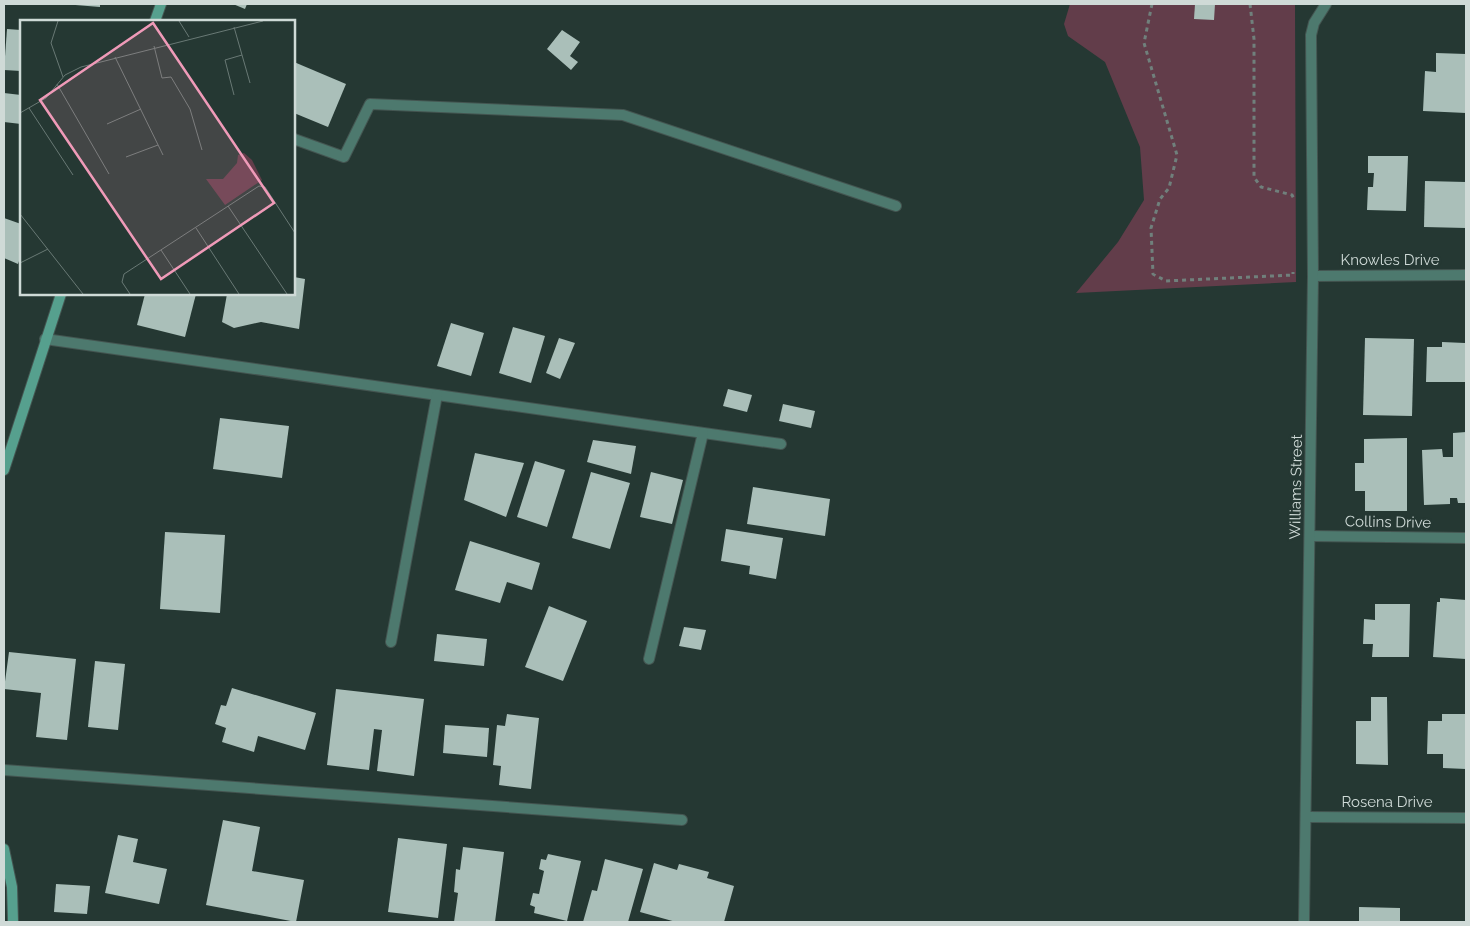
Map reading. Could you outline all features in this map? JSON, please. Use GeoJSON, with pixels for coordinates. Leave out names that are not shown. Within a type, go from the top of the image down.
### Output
{"type":"FeatureCollection","features":[{"type":"Feature","properties":{"kind":"main road"},"geometry":{"type":"LineString","coordinates":[[155,20],[161,4]]}},
{"type":"Feature","properties":{"kind":"main road"},"geometry":{"type":"LineString","coordinates":[[4,470],[61,295]]}},
{"type":"Feature","properties":{"kind":"main road"},"geometry":{"type":"LineString","coordinates":[[4,849],[12,887],[12,922]]}},
{"type":"Feature","properties":{"kind":"street","name":"Williams Street"},"geometry":{"type":"LineString","coordinates":[[1304,922],[1307,817],[1313,276],[1310,52],[1314,23],[1326,4]]}},
{"type":"Feature","properties":{"kind":"street"},"geometry":{"type":"LineString","coordinates":[[295,139],[344,157],[370,104],[623,115],[896,206]]}},
{"type":"Feature","properties":{"kind":"street","name":"Knowles Drive"},"geometry":{"type":"LineString","coordinates":[[1313,276],[1466,275]]}},
{"type":"Feature","properties":{"kind":"street"},"geometry":{"type":"LineString","coordinates":[[45,339],[781,444]]}},
{"type":"Feature","properties":{"kind":"street"},"geometry":{"type":"LineString","coordinates":[[390,642],[437,395]]}},
{"type":"Feature","properties":{"kind":"street"},"geometry":{"type":"LineString","coordinates":[[649,659],[703,433]]}},
{"type":"Feature","properties":{"kind":"street","name":"Collins Drive"},"geometry":{"type":"LineString","coordinates":[[1310,536],[1466,538]]}},
{"type":"Feature","properties":{"kind":"street"},"geometry":{"type":"LineString","coordinates":[[4,770],[682,820]]}},
{"type":"Feature","properties":{"kind":"street","name":"Rosena Drive"},"geometry":{"type":"LineString","coordinates":[[1307,817],[1466,818]]}},
{"type":"Feature","properties":{"kind":"path"},"geometry":{"type":"LineString","coordinates":[[1152,4],[1144,44],[1177,155],[1169,188],[1160,199],[1151,228],[1153,274],[1166,281],[1293,275],[1294,266]]}},
{"type":"Feature","properties":{"kind":"path"},"geometry":{"type":"LineString","coordinates":[[1250,4],[1254,39],[1254,177],[1261,187],[1292,195],[1295,203]]}},
{"type":"Feature","properties":{"kind":"shaded area"},"geometry":{"type":"Polygon","coordinates":[[[1070,4],[1295,4],[1296,282],[1076,293],[1118,242],[1144,200],[1140,147],[1105,62],[1068,36],[1064,24],[1070,4]]]}},
{"type":"Feature","properties":{"kind":"building"},"geometry":{"type":"Polygon","coordinates":[[[63,4],[100,4],[100,7],[63,4]]]}},
{"type":"Feature","properties":{"kind":"building"},"geometry":{"type":"Polygon","coordinates":[[[233,4],[247,4],[245,9],[233,4]]]}},
{"type":"Feature","properties":{"kind":"building"},"geometry":{"type":"Polygon","coordinates":[[[1195,4],[1215,4],[1214,20],[1194,19],[1195,4]]]}},
{"type":"Feature","properties":{"kind":"building"},"geometry":{"type":"Polygon","coordinates":[[[7,29],[20,30],[20,71],[4,70],[7,29]]]}},
{"type":"Feature","properties":{"kind":"building"},"geometry":{"type":"Polygon","coordinates":[[[562,30],[580,42],[570,56],[578,62],[571,70],[547,49],[562,30]]]}},
{"type":"Feature","properties":{"kind":"building"},"geometry":{"type":"Polygon","coordinates":[[[1436,53],[1466,54],[1466,113],[1423,111],[1425,71],[1436,72],[1436,53]]]}},
{"type":"Feature","properties":{"kind":"building"},"geometry":{"type":"Polygon","coordinates":[[[295,62],[346,84],[328,127],[295,113],[295,62]]]}},
{"type":"Feature","properties":{"kind":"building"},"geometry":{"type":"Polygon","coordinates":[[[4,93],[20,95],[20,124],[4,122],[4,93]]]}},
{"type":"Feature","properties":{"kind":"building"},"geometry":{"type":"Polygon","coordinates":[[[1368,156],[1408,156],[1406,211],[1367,210],[1368,187],[1373,187],[1374,173],[1368,173],[1368,156]]]}},
{"type":"Feature","properties":{"kind":"building"},"geometry":{"type":"Polygon","coordinates":[[[1425,181],[1466,182],[1466,228],[1424,227],[1425,181]]]}},
{"type":"Feature","properties":{"kind":"building"},"geometry":{"type":"Polygon","coordinates":[[[4,218],[20,224],[20,258],[18,264],[4,258],[4,218]]]}},
{"type":"Feature","properties":{"kind":"building"},"geometry":{"type":"Polygon","coordinates":[[[295,277],[305,279],[299,329],[261,322],[234,328],[222,322],[227,295],[295,295],[295,277]]]}},
{"type":"Feature","properties":{"kind":"building"},"geometry":{"type":"Polygon","coordinates":[[[145,295],[196,295],[185,337],[137,325],[145,295]]]}},
{"type":"Feature","properties":{"kind":"building"},"geometry":{"type":"Polygon","coordinates":[[[451,323],[484,333],[471,376],[437,366],[451,323]]]}},
{"type":"Feature","properties":{"kind":"building"},"geometry":{"type":"Polygon","coordinates":[[[513,327],[545,336],[531,383],[499,373],[513,327]]]}},
{"type":"Feature","properties":{"kind":"building"},"geometry":{"type":"Polygon","coordinates":[[[559,338],[575,343],[560,379],[546,373],[559,338]]]}},
{"type":"Feature","properties":{"kind":"building"},"geometry":{"type":"Polygon","coordinates":[[[1365,338],[1414,339],[1412,416],[1363,415],[1365,338]]]}},
{"type":"Feature","properties":{"kind":"building"},"geometry":{"type":"Polygon","coordinates":[[[1442,342],[1465,343],[1466,382],[1426,382],[1427,347],[1442,347],[1442,342]]]}},
{"type":"Feature","properties":{"kind":"building"},"geometry":{"type":"Polygon","coordinates":[[[728,389],[752,395],[747,412],[723,406],[728,389]]]}},
{"type":"Feature","properties":{"kind":"building"},"geometry":{"type":"Polygon","coordinates":[[[783,404],[815,411],[811,428],[779,421],[783,404]]]}},
{"type":"Feature","properties":{"kind":"building"},"geometry":{"type":"Polygon","coordinates":[[[220,418],[289,426],[282,478],[213,469],[220,418]]]}},
{"type":"Feature","properties":{"kind":"building"},"geometry":{"type":"Polygon","coordinates":[[[1466,432],[1466,503],[1458,503],[1457,498],[1450,498],[1450,504],[1424,505],[1422,450],[1442,449],[1443,457],[1453,457],[1453,433],[1466,432]]]}},
{"type":"Feature","properties":{"kind":"building"},"geometry":{"type":"Polygon","coordinates":[[[1407,438],[1407,511],[1365,511],[1365,491],[1355,491],[1355,463],[1364,463],[1364,439],[1407,438]]]}},
{"type":"Feature","properties":{"kind":"building"},"geometry":{"type":"Polygon","coordinates":[[[593,440],[636,446],[631,474],[587,462],[593,440]]]}},
{"type":"Feature","properties":{"kind":"building"},"geometry":{"type":"Polygon","coordinates":[[[475,453],[524,463],[506,517],[464,500],[475,453]]]}},
{"type":"Feature","properties":{"kind":"building"},"geometry":{"type":"Polygon","coordinates":[[[535,461],[565,470],[547,527],[517,517],[535,461]]]}},
{"type":"Feature","properties":{"kind":"building"},"geometry":{"type":"Polygon","coordinates":[[[591,472],[630,483],[610,549],[572,538],[591,472]]]}},
{"type":"Feature","properties":{"kind":"building"},"geometry":{"type":"Polygon","coordinates":[[[651,472],[683,480],[672,524],[640,517],[651,472]]]}},
{"type":"Feature","properties":{"kind":"building"},"geometry":{"type":"Polygon","coordinates":[[[753,487],[830,499],[825,536],[747,524],[753,487]]]}},
{"type":"Feature","properties":{"kind":"building"},"geometry":{"type":"Polygon","coordinates":[[[726,529],[783,538],[776,579],[749,574],[750,566],[721,561],[726,529]]]}},
{"type":"Feature","properties":{"kind":"building"},"geometry":{"type":"Polygon","coordinates":[[[165,532],[225,535],[220,613],[160,609],[165,532]]]}},
{"type":"Feature","properties":{"kind":"building"},"geometry":{"type":"Polygon","coordinates":[[[470,541],[540,563],[532,590],[507,582],[500,603],[455,590],[470,541]]]}},
{"type":"Feature","properties":{"kind":"building"},"geometry":{"type":"Polygon","coordinates":[[[1440,598],[1466,600],[1466,659],[1433,657],[1437,602],[1440,602],[1440,598]]]}},
{"type":"Feature","properties":{"kind":"building"},"geometry":{"type":"Polygon","coordinates":[[[1375,604],[1410,604],[1409,657],[1372,657],[1373,644],[1363,644],[1364,619],[1375,620],[1375,604]]]}},
{"type":"Feature","properties":{"kind":"building"},"geometry":{"type":"Polygon","coordinates":[[[549,606],[587,621],[563,681],[525,667],[549,606]]]}},
{"type":"Feature","properties":{"kind":"building"},"geometry":{"type":"Polygon","coordinates":[[[684,627],[706,630],[701,650],[679,646],[684,627]]]}},
{"type":"Feature","properties":{"kind":"building"},"geometry":{"type":"Polygon","coordinates":[[[437,634],[487,639],[484,666],[434,661],[437,634]]]}},
{"type":"Feature","properties":{"kind":"building"},"geometry":{"type":"Polygon","coordinates":[[[9,652],[76,659],[67,740],[36,737],[41,693],[4,689],[9,652]]]}},
{"type":"Feature","properties":{"kind":"building"},"geometry":{"type":"Polygon","coordinates":[[[95,661],[125,664],[118,730],[88,727],[95,661]]]}},
{"type":"Feature","properties":{"kind":"building"},"geometry":{"type":"Polygon","coordinates":[[[232,688],[316,713],[305,750],[258,736],[254,752],[222,742],[226,728],[215,724],[221,705],[226,706],[232,688]]]}},
{"type":"Feature","properties":{"kind":"building"},"geometry":{"type":"Polygon","coordinates":[[[336,689],[424,699],[414,776],[377,771],[382,730],[374,729],[369,770],[327,765],[336,689]]]}},
{"type":"Feature","properties":{"kind":"building"},"geometry":{"type":"Polygon","coordinates":[[[1371,697],[1387,697],[1388,765],[1356,764],[1356,721],[1371,721],[1371,697]]]}},
{"type":"Feature","properties":{"kind":"building"},"geometry":{"type":"Polygon","coordinates":[[[507,714],[539,718],[531,789],[499,785],[501,766],[493,765],[497,725],[505,726],[507,714]]]}},
{"type":"Feature","properties":{"kind":"building"},"geometry":{"type":"Polygon","coordinates":[[[1442,714],[1466,714],[1466,769],[1443,768],[1443,754],[1427,754],[1428,721],[1442,721],[1442,714]]]}},
{"type":"Feature","properties":{"kind":"building"},"geometry":{"type":"Polygon","coordinates":[[[445,725],[489,728],[487,757],[443,753],[445,725]]]}},
{"type":"Feature","properties":{"kind":"building"},"geometry":{"type":"Polygon","coordinates":[[[223,820],[260,827],[252,871],[304,880],[296,922],[206,905],[223,820]]]}},
{"type":"Feature","properties":{"kind":"building"},"geometry":{"type":"Polygon","coordinates":[[[118,835],[138,839],[133,862],[167,869],[159,904],[105,893],[118,835]]]}},
{"type":"Feature","properties":{"kind":"building"},"geometry":{"type":"Polygon","coordinates":[[[398,838],[447,844],[438,918],[388,912],[398,838]]]}},
{"type":"Feature","properties":{"kind":"building"},"geometry":{"type":"Polygon","coordinates":[[[463,847],[504,852],[495,922],[454,922],[458,893],[454,892],[456,869],[460,870],[463,847]]]}},
{"type":"Feature","properties":{"kind":"building"},"geometry":{"type":"Polygon","coordinates":[[[548,854],[581,861],[567,921],[534,913],[535,907],[530,905],[533,893],[539,894],[544,871],[539,869],[541,859],[546,860],[548,854]]]}},
{"type":"Feature","properties":{"kind":"building"},"geometry":{"type":"Polygon","coordinates":[[[605,859],[643,869],[628,922],[583,922],[592,890],[597,891],[605,859]]]}},
{"type":"Feature","properties":{"kind":"building"},"geometry":{"type":"Polygon","coordinates":[[[654,863],[677,870],[679,864],[709,872],[707,878],[734,886],[724,922],[676,922],[640,912],[654,863]]]}},
{"type":"Feature","properties":{"kind":"building"},"geometry":{"type":"Polygon","coordinates":[[[56,884],[90,886],[87,914],[54,912],[56,884]]]}},
{"type":"Feature","properties":{"kind":"building"},"geometry":{"type":"Polygon","coordinates":[[[1359,907],[1400,908],[1400,922],[1359,922],[1359,907]]]}}]}
